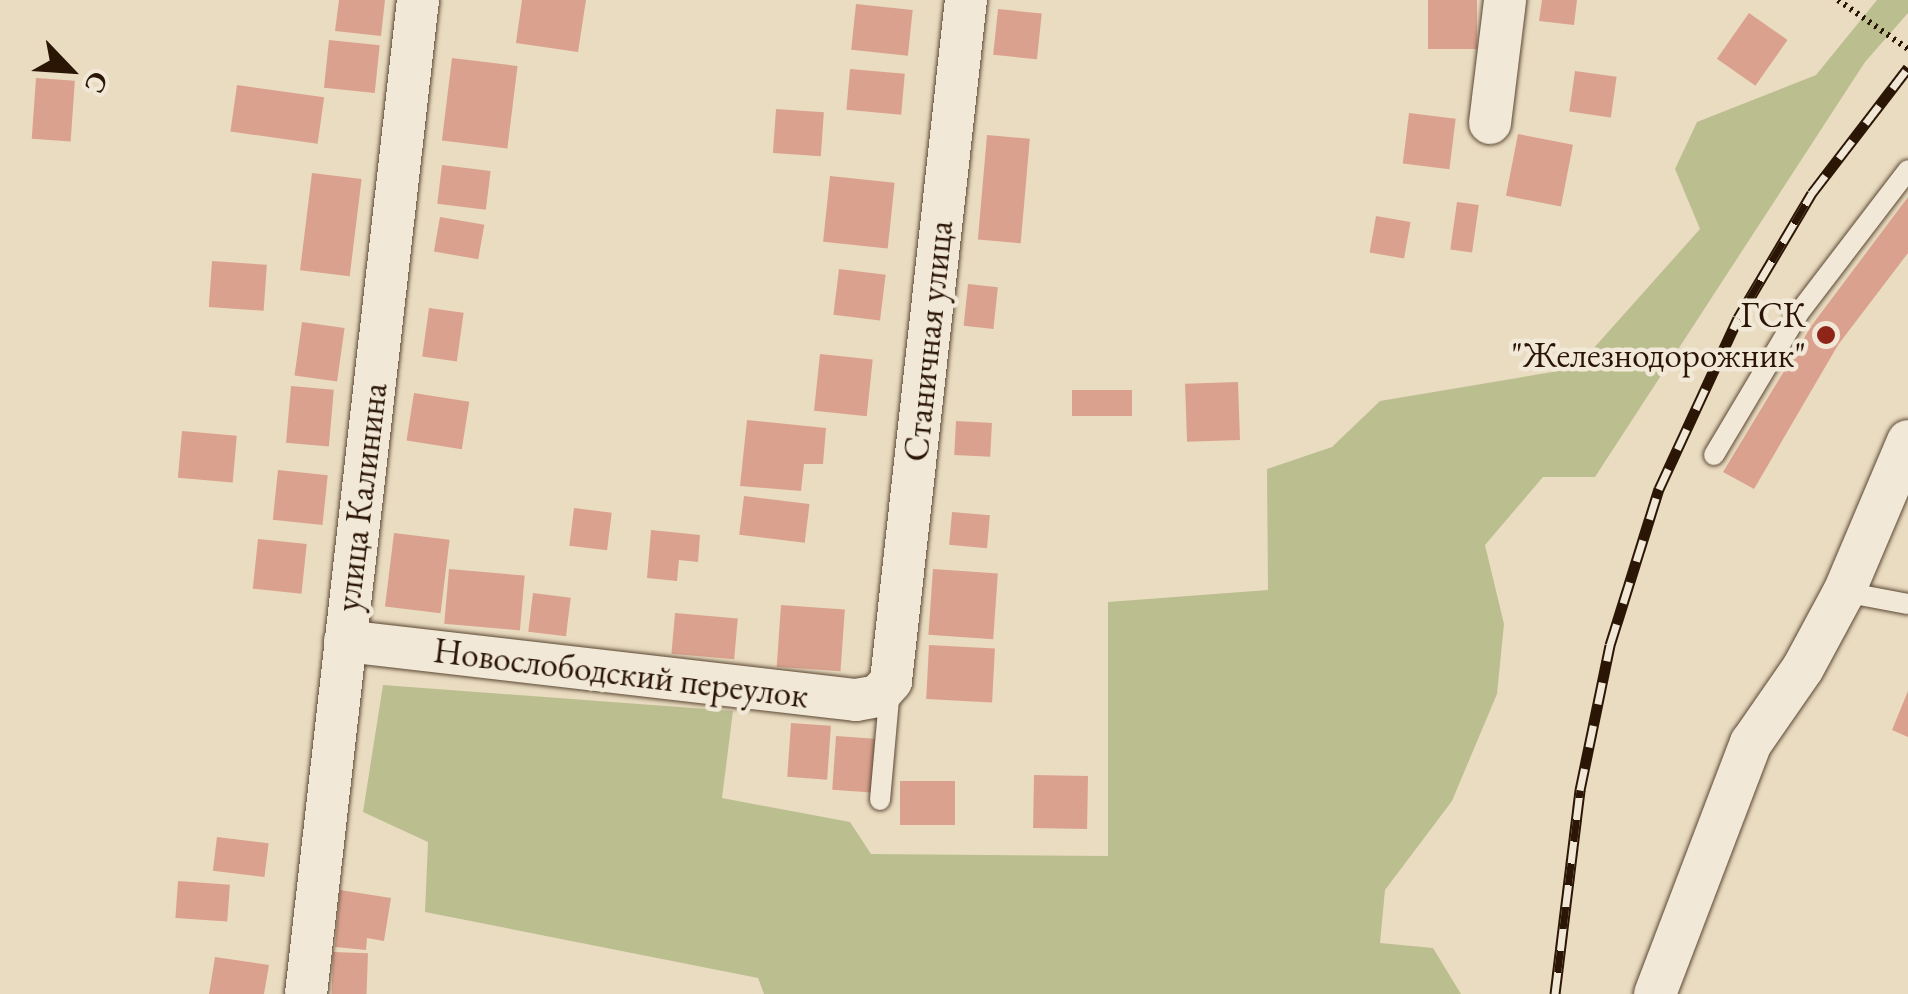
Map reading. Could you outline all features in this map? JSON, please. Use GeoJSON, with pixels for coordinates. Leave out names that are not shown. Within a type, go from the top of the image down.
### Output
{"type":"FeatureCollection","features":[{"type":"Feature","properties":{"kind":"street","name":"улица Калинина"},"geometry":{"type":"LineString","coordinates":[[306,994],[418,0]]}},
{"type":"Feature","properties":{"kind":"street","name":"Станичная улица"},"geometry":{"type":"LineString","coordinates":[[891,681],[966,0]]}},
{"type":"Feature","properties":{"kind":"street"},"geometry":{"type":"LineString","coordinates":[[1490,123],[1505,0]]}},
{"type":"Feature","properties":{"kind":"street"},"geometry":{"type":"LineString","coordinates":[[1655,994],[1752,743],[1804,668],[1844,592],[1908,442]]}},
{"type":"Feature","properties":{"kind":"street","name":"Новослободский переулок"},"geometry":{"type":"LineString","coordinates":[[345,641],[856,700],[878,696],[891,681]]}},
{"type":"Feature","properties":{"kind":"lane"},"geometry":{"type":"LineString","coordinates":[[1714,455],[1798,314],[1908,170]]}},
{"type":"Feature","properties":{"kind":"lane"},"geometry":{"type":"LineString","coordinates":[[1844,592],[1908,604]]}},
{"type":"Feature","properties":{"kind":"lane"},"geometry":{"type":"LineString","coordinates":[[880,800],[891,681]]}},
{"type":"Feature","properties":{"kind":"path"},"geometry":{"type":"LineString","coordinates":[[1838,0],[1908,49]]}},
{"type":"Feature","properties":{"kind":"green space"},"geometry":{"type":"Polygon","coordinates":[[[1877,0],[1908,0],[1908,13],[1865,62],[1595,477],[1543,477],[1485,545],[1504,624],[1497,694],[1452,801],[1385,890],[1380,943],[1433,948],[1461,994],[764,994],[758,978],[425,912],[428,842],[363,812],[383,685],[733,711],[722,798],[850,822],[871,854],[1108,856],[1108,602],[1268,590],[1267,469],[1332,447],[1380,401],[1576,368],[1700,229],[1675,169],[1697,122],[1816,75],[1877,0]]]}},
{"type":"Feature","properties":{"kind":"building"},"geometry":{"type":"Polygon","coordinates":[[[339,0],[385,0],[381,36],[335,31],[339,0]]]}},
{"type":"Feature","properties":{"kind":"building"},"geometry":{"type":"Polygon","coordinates":[[[522,0],[586,0],[578,52],[516,43],[522,0]]]}},
{"type":"Feature","properties":{"kind":"building"},"geometry":{"type":"Polygon","coordinates":[[[1428,0],[1477,0],[1477,49],[1428,49],[1428,0]]]}},
{"type":"Feature","properties":{"kind":"building"},"geometry":{"type":"Polygon","coordinates":[[[1542,0],[1577,0],[1574,25],[1539,21],[1542,0]]]}},
{"type":"Feature","properties":{"kind":"building"},"geometry":{"type":"Polygon","coordinates":[[[856,4],[913,10],[908,56],[851,50],[856,4]]]}},
{"type":"Feature","properties":{"kind":"building"},"geometry":{"type":"Polygon","coordinates":[[[998,9],[1042,14],[1037,59],[993,55],[998,9]]]}},
{"type":"Feature","properties":{"kind":"building"},"geometry":{"type":"Polygon","coordinates":[[[1749,13],[1788,40],[1755,86],[1717,59],[1749,13]]]}},
{"type":"Feature","properties":{"kind":"building"},"geometry":{"type":"Polygon","coordinates":[[[329,40],[380,45],[375,93],[324,88],[329,40]]]}},
{"type":"Feature","properties":{"kind":"building"},"geometry":{"type":"Polygon","coordinates":[[[452,58],[518,66],[507,148],[442,140],[452,58]]]}},
{"type":"Feature","properties":{"kind":"building"},"geometry":{"type":"Polygon","coordinates":[[[850,69],[905,74],[901,115],[846,110],[850,69]]]}},
{"type":"Feature","properties":{"kind":"building"},"geometry":{"type":"Polygon","coordinates":[[[1575,71],[1617,77],[1611,117],[1569,112],[1575,71]]]}},
{"type":"Feature","properties":{"kind":"building"},"geometry":{"type":"Polygon","coordinates":[[[36,78],[75,81],[71,142],[32,139],[36,78]]]}},
{"type":"Feature","properties":{"kind":"building"},"geometry":{"type":"Polygon","coordinates":[[[237,85],[324,97],[318,144],[230,132],[237,85]]]}},
{"type":"Feature","properties":{"kind":"building"},"geometry":{"type":"Polygon","coordinates":[[[776,109],[824,112],[821,156],[773,153],[776,109]]]}},
{"type":"Feature","properties":{"kind":"building"},"geometry":{"type":"Polygon","coordinates":[[[1409,113],[1456,119],[1449,169],[1403,164],[1409,113]]]}},
{"type":"Feature","properties":{"kind":"building"},"geometry":{"type":"Polygon","coordinates":[[[1518,134],[1573,145],[1561,207],[1506,196],[1518,134]]]}},
{"type":"Feature","properties":{"kind":"building"},"geometry":{"type":"Polygon","coordinates":[[[987,135],[1030,139],[1021,243],[978,240],[987,135]]]}},
{"type":"Feature","properties":{"kind":"building"},"geometry":{"type":"Polygon","coordinates":[[[442,165],[491,171],[486,210],[437,204],[442,165]]]}},
{"type":"Feature","properties":{"kind":"building"},"geometry":{"type":"Polygon","coordinates":[[[312,173],[362,179],[350,276],[300,270],[312,173]]]}},
{"type":"Feature","properties":{"kind":"building"},"geometry":{"type":"Polygon","coordinates":[[[830,176],[895,183],[888,248],[823,242],[830,176]]]}},
{"type":"Feature","properties":{"kind":"building","name":"ГСК \"Железнодорожник\""},"geometry":{"type":"Polygon","coordinates":[[[1908,197],[1908,253],[1838,345],[1754,489],[1723,472],[1812,325],[1908,197]]]}},
{"type":"Feature","properties":{"kind":"building"},"geometry":{"type":"Polygon","coordinates":[[[1457,202],[1479,205],[1472,253],[1450,250],[1457,202]]]}},
{"type":"Feature","properties":{"kind":"building"},"geometry":{"type":"Polygon","coordinates":[[[1376,216],[1410,222],[1404,259],[1370,252],[1376,216]]]}},
{"type":"Feature","properties":{"kind":"building"},"geometry":{"type":"Polygon","coordinates":[[[440,217],[484,225],[478,259],[434,251],[440,217]]]}},
{"type":"Feature","properties":{"kind":"building"},"geometry":{"type":"Polygon","coordinates":[[[212,261],[267,265],[264,311],[209,307],[212,261]]]}},
{"type":"Feature","properties":{"kind":"building"},"geometry":{"type":"Polygon","coordinates":[[[839,269],[886,275],[880,320],[833,315],[839,269]]]}},
{"type":"Feature","properties":{"kind":"building"},"geometry":{"type":"Polygon","coordinates":[[[968,284],[998,287],[993,329],[964,326],[968,284]]]}},
{"type":"Feature","properties":{"kind":"building"},"geometry":{"type":"Polygon","coordinates":[[[429,308],[464,313],[457,361],[422,357],[429,308]]]}},
{"type":"Feature","properties":{"kind":"building"},"geometry":{"type":"Polygon","coordinates":[[[302,322],[345,328],[337,381],[294,375],[302,322]]]}},
{"type":"Feature","properties":{"kind":"building"},"geometry":{"type":"Polygon","coordinates":[[[820,354],[873,360],[867,416],[814,411],[820,354]]]}},
{"type":"Feature","properties":{"kind":"building"},"geometry":{"type":"Polygon","coordinates":[[[1238,382],[1240,440],[1187,442],[1185,384],[1238,382]]]}},
{"type":"Feature","properties":{"kind":"building"},"geometry":{"type":"Polygon","coordinates":[[[291,386],[334,390],[329,447],[286,443],[291,386]]]}},
{"type":"Feature","properties":{"kind":"building"},"geometry":{"type":"Polygon","coordinates":[[[1072,390],[1132,390],[1132,416],[1072,416],[1072,390]]]}},
{"type":"Feature","properties":{"kind":"building"},"geometry":{"type":"Polygon","coordinates":[[[414,393],[469,402],[462,449],[406,440],[414,393]]]}},
{"type":"Feature","properties":{"kind":"building"},"geometry":{"type":"Polygon","coordinates":[[[747,420],[826,428],[823,464],[804,464],[801,491],[740,486],[747,420]]]}},
{"type":"Feature","properties":{"kind":"building"},"geometry":{"type":"Polygon","coordinates":[[[956,421],[992,423],[990,457],[954,455],[956,421]]]}},
{"type":"Feature","properties":{"kind":"building"},"geometry":{"type":"Polygon","coordinates":[[[182,431],[237,436],[233,483],[178,478],[182,431]]]}},
{"type":"Feature","properties":{"kind":"building"},"geometry":{"type":"Polygon","coordinates":[[[278,470],[328,475],[322,525],[273,520],[278,470]]]}},
{"type":"Feature","properties":{"kind":"building"},"geometry":{"type":"Polygon","coordinates":[[[744,496],[810,504],[805,543],[739,535],[744,496]]]}},
{"type":"Feature","properties":{"kind":"building"},"geometry":{"type":"Polygon","coordinates":[[[574,508],[612,513],[607,550],[569,546],[574,508]]]}},
{"type":"Feature","properties":{"kind":"building"},"geometry":{"type":"Polygon","coordinates":[[[952,512],[990,515],[987,548],[949,545],[952,512]]]}},
{"type":"Feature","properties":{"kind":"building"},"geometry":{"type":"Polygon","coordinates":[[[651,530],[700,535],[698,562],[679,560],[677,581],[647,578],[651,530]]]}},
{"type":"Feature","properties":{"kind":"building"},"geometry":{"type":"Polygon","coordinates":[[[394,533],[450,540],[441,613],[385,606],[394,533]]]}},
{"type":"Feature","properties":{"kind":"building"},"geometry":{"type":"Polygon","coordinates":[[[258,539],[307,544],[302,594],[253,589],[258,539]]]}},
{"type":"Feature","properties":{"kind":"building"},"geometry":{"type":"Polygon","coordinates":[[[449,569],[525,576],[520,630],[444,624],[449,569]]]}},
{"type":"Feature","properties":{"kind":"building"},"geometry":{"type":"Polygon","coordinates":[[[933,569],[998,574],[993,639],[928,635],[933,569]]]}},
{"type":"Feature","properties":{"kind":"building"},"geometry":{"type":"Polygon","coordinates":[[[533,593],[571,598],[566,636],[528,632],[533,593]]]}},
{"type":"Feature","properties":{"kind":"building"},"geometry":{"type":"Polygon","coordinates":[[[781,605],[845,609],[841,671],[777,667],[781,605]]]}},
{"type":"Feature","properties":{"kind":"building"},"geometry":{"type":"Polygon","coordinates":[[[675,613],[738,618],[734,659],[671,654],[675,613]]]}},
{"type":"Feature","properties":{"kind":"building"},"geometry":{"type":"Polygon","coordinates":[[[929,645],[995,648],[992,702],[926,699],[929,645]]]}},
{"type":"Feature","properties":{"kind":"building"},"geometry":{"type":"Polygon","coordinates":[[[1908,691],[1908,737],[1892,730],[1908,691]]]}},
{"type":"Feature","properties":{"kind":"building"},"geometry":{"type":"Polygon","coordinates":[[[791,723],[831,726],[827,780],[787,777],[791,723]]]}},
{"type":"Feature","properties":{"kind":"building"},"geometry":{"type":"Polygon","coordinates":[[[836,736],[875,739],[871,793],[832,790],[836,736]]]}},
{"type":"Feature","properties":{"kind":"building"},"geometry":{"type":"Polygon","coordinates":[[[1034,775],[1088,776],[1087,829],[1033,828],[1034,775]]]}},
{"type":"Feature","properties":{"kind":"building"},"geometry":{"type":"Polygon","coordinates":[[[900,781],[955,781],[955,825],[900,825],[900,781]]]}},
{"type":"Feature","properties":{"kind":"building"},"geometry":{"type":"Polygon","coordinates":[[[217,837],[269,843],[264,877],[213,871],[217,837]]]}},
{"type":"Feature","properties":{"kind":"building"},"geometry":{"type":"Polygon","coordinates":[[[178,881],[230,885],[227,922],[175,918],[178,881]]]}},
{"type":"Feature","properties":{"kind":"building"},"geometry":{"type":"Polygon","coordinates":[[[340,890],[391,898],[384,941],[367,938],[366,950],[335,947],[340,890]]]}},
{"type":"Feature","properties":{"kind":"building"},"geometry":{"type":"Polygon","coordinates":[[[333,952],[368,953],[367,994],[332,994],[333,952]]]}},
{"type":"Feature","properties":{"kind":"building"},"geometry":{"type":"Polygon","coordinates":[[[215,957],[269,965],[264,994],[209,994],[215,957]]]}},
{"type":"Feature","properties":{"kind":"railway"},"geometry":{"type":"LineString","coordinates":[[1555,994],[1580,790],[1610,645],[1659,489],[1738,318],[1812,193],[1908,68]]}},
{"type":"Feature","properties":{"kind":"place","name":"ГСК \"Железнодорожник\""},"geometry":{"type":"Point","coordinates":[1826,335]}}]}
